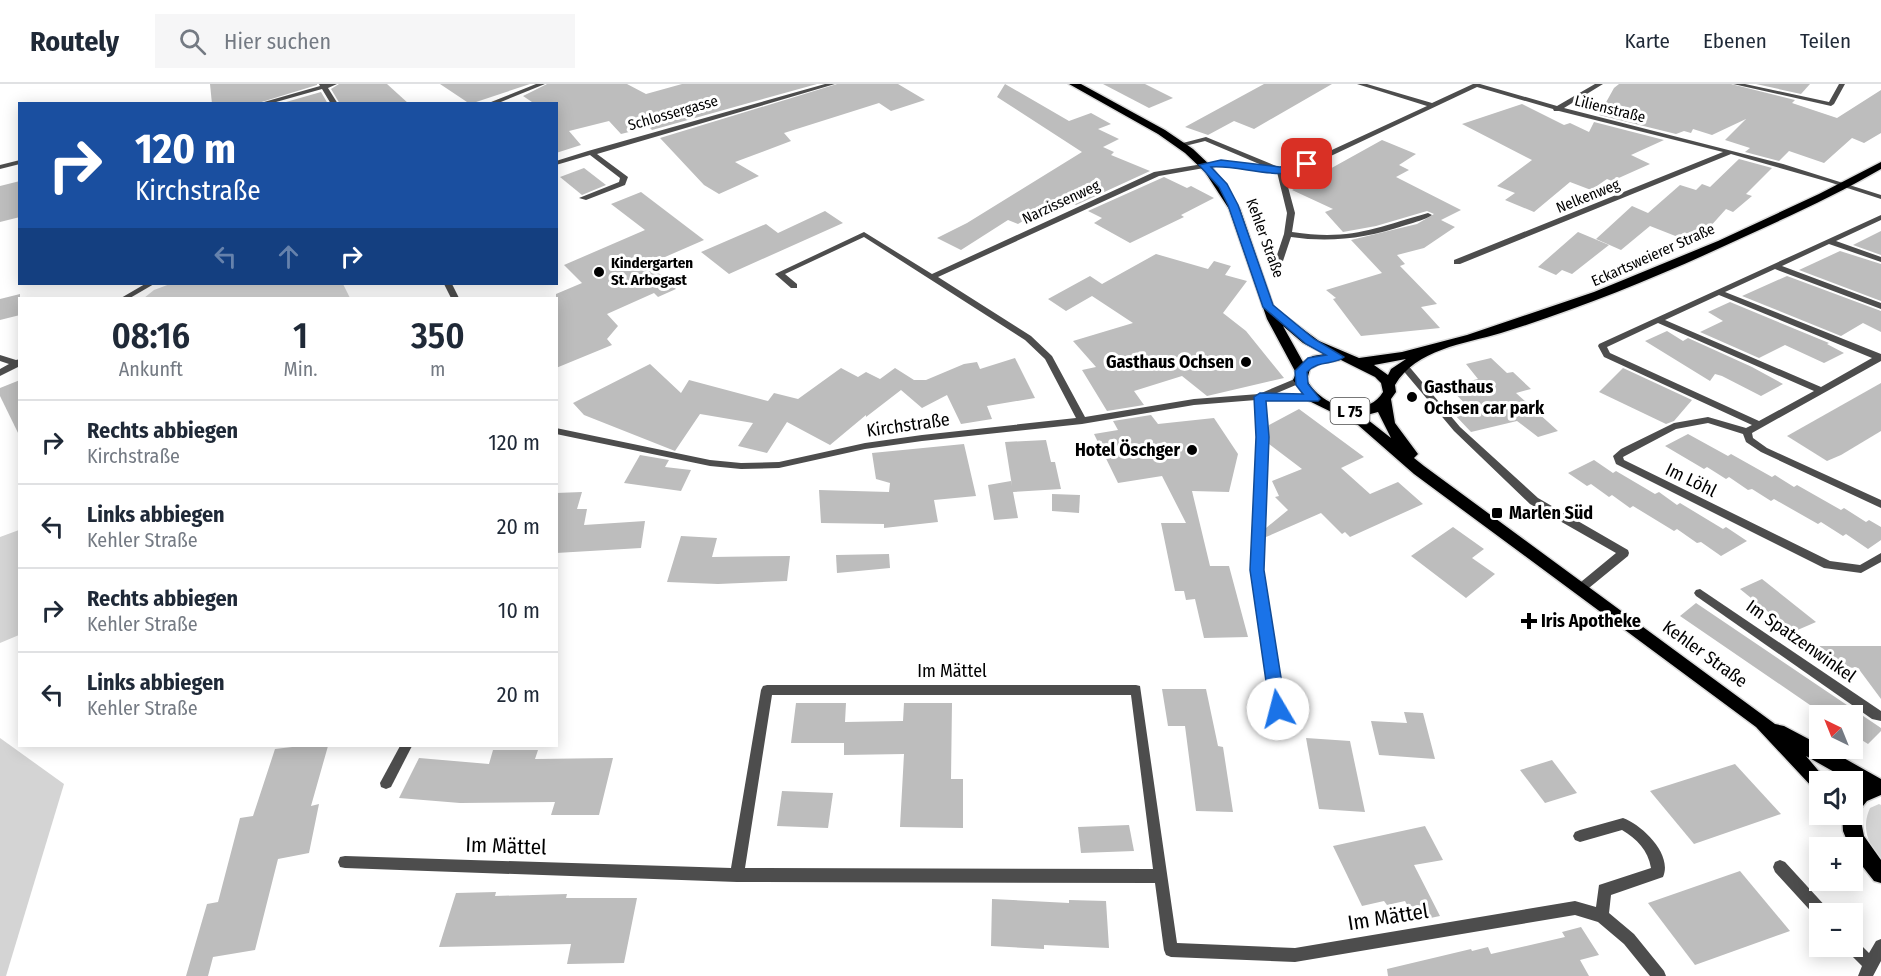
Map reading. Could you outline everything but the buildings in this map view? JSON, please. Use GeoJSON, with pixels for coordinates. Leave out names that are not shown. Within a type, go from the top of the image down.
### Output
{"type":"FeatureCollection","features":[{"type":"Feature","properties":{"kind":"main road","name":"Kehler Straße"},"geometry":{"type":"LineString","coordinates":[[1074,84],[1181,145],[1224,186],[1233,205],[1268,307],[1301,376],[1304,390],[1314,399],[1342,410],[1363,422],[1440,484],[1762,722],[1809,771]]}},
{"type":"Feature","properties":{"kind":"main road","name":"Eckartsweierer Straße"},"geometry":{"type":"LineString","coordinates":[[1360,362],[1428,350],[1545,317],[1600,297],[1845,185],[1881,165]]}},
{"type":"Feature","properties":{"kind":"main road","name":"Kehler Straße"},"geometry":{"type":"LineString","coordinates":[[1268,307],[1310,341],[1338,357],[1360,362],[1378,372],[1386,393],[1385,416],[1397,437],[1440,484]]}},
{"type":"Feature","properties":{"kind":"main road","name":"Eckartsweierer Straße"},"geometry":{"type":"LineString","coordinates":[[1386,393],[1392,376],[1428,350]]}},
{"type":"Feature","properties":{"kind":"main road","name":"Kehler Straße"},"geometry":{"type":"LineString","coordinates":[[1301,376],[1312,361],[1338,357]]}},
{"type":"Feature","properties":{"kind":"main road","name":"Kehler Straße"},"geometry":{"type":"LineString","coordinates":[[1342,410],[1365,411],[1377,407],[1386,393]]}},
{"type":"Feature","properties":{"kind":"main road","name":"L 75"},"geometry":{"type":"LineString","coordinates":[[1762,722],[1879,787]]}},
{"type":"Feature","properties":{"kind":"main road","name":"L 75"},"geometry":{"type":"LineString","coordinates":[[1863,793],[1879,787]]}},
{"type":"Feature","properties":{"kind":"main road","name":"L 75"},"geometry":{"type":"LineString","coordinates":[[1852,825],[1859,846],[1881,874]]}},
{"type":"Feature","properties":{"kind":"street"},"geometry":{"type":"LineString","coordinates":[[267,102],[334,84]]}},
{"type":"Feature","properties":{"kind":"street"},"geometry":{"type":"LineString","coordinates":[[494,102],[542,84]]}},
{"type":"Feature","properties":{"kind":"street","name":"Schlossergasse"},"geometry":{"type":"LineString","coordinates":[[558,162],[832,84]]}},
{"type":"Feature","properties":{"kind":"street"},"geometry":{"type":"LineString","coordinates":[[1360,84],[1432,105]]}},
{"type":"Feature","properties":{"kind":"street","name":"Lilienstraße"},"geometry":{"type":"LineString","coordinates":[[1204,165],[1221,163],[1280,170],[1296,169],[1475,84],[1556,110],[1728,153],[1881,196]]}},
{"type":"Feature","properties":{"kind":"street"},"geometry":{"type":"LineString","coordinates":[[1556,110],[1600,84]]}},
{"type":"Feature","properties":{"kind":"street"},"geometry":{"type":"LineString","coordinates":[[1736,84],[1831,104],[1842,84]]}},
{"type":"Feature","properties":{"kind":"street"},"geometry":{"type":"LineString","coordinates":[[324,86],[334,102]]}},
{"type":"Feature","properties":{"kind":"street"},"geometry":{"type":"LineString","coordinates":[[1181,145],[1206,139],[1280,170]]}},
{"type":"Feature","properties":{"kind":"street"},"geometry":{"type":"LineString","coordinates":[[583,198],[622,183],[624,177],[590,152]]}},
{"type":"Feature","properties":{"kind":"street","name":"Nelkenweg"},"geometry":{"type":"LineString","coordinates":[[1457,262],[1728,153]]}},
{"type":"Feature","properties":{"kind":"street"},"geometry":{"type":"LineString","coordinates":[[0,167],[18,162]]}},
{"type":"Feature","properties":{"kind":"street","name":"Narzissenweg"},"geometry":{"type":"LineString","coordinates":[[934,276],[1157,174],[1204,165]]}},
{"type":"Feature","properties":{"kind":"street","name":"Kehler Straße"},"geometry":{"type":"LineString","coordinates":[[1277,267],[1288,234],[1291,213],[1280,170]]}},
{"type":"Feature","properties":{"kind":"street","name":"Kehler Straße"},"geometry":{"type":"LineString","coordinates":[[1288,234],[1337,240],[1379,233],[1428,215]]}},
{"type":"Feature","properties":{"kind":"street"},"geometry":{"type":"LineString","coordinates":[[1758,424],[1607,355],[1602,346],[1881,217]]}},
{"type":"Feature","properties":{"kind":"street"},"geometry":{"type":"LineString","coordinates":[[794,286],[779,274],[864,234],[934,276],[1028,338],[1049,358],[1082,422]]}},
{"type":"Feature","properties":{"kind":"street"},"geometry":{"type":"LineString","coordinates":[[1829,241],[1881,260]]}},
{"type":"Feature","properties":{"kind":"street"},"geometry":{"type":"LineString","coordinates":[[1775,266],[1881,306]]}},
{"type":"Feature","properties":{"kind":"street"},"geometry":{"type":"LineString","coordinates":[[128,297],[148,285]]}},
{"type":"Feature","properties":{"kind":"street"},"geometry":{"type":"LineString","coordinates":[[1718,292],[1881,357]]}},
{"type":"Feature","properties":{"kind":"street"},"geometry":{"type":"LineString","coordinates":[[1658,320],[1821,390]]}},
{"type":"Feature","properties":{"kind":"street"},"geometry":{"type":"LineString","coordinates":[[1748,432],[1758,424],[1881,357]]}},
{"type":"Feature","properties":{"kind":"street"},"geometry":{"type":"LineString","coordinates":[[0,358],[18,363]]}},
{"type":"Feature","properties":{"kind":"street"},"geometry":{"type":"LineString","coordinates":[[0,373],[18,363]]}},
{"type":"Feature","properties":{"kind":"street"},"geometry":{"type":"LineString","coordinates":[[1404,366],[1457,429],[1534,501],[1624,553],[1580,589]]}},
{"type":"Feature","properties":{"kind":"street","name":"Kirchstraße"},"geometry":{"type":"LineString","coordinates":[[1263,396],[1301,376]]}},
{"type":"Feature","properties":{"kind":"street"},"geometry":{"type":"LineString","coordinates":[[1263,396],[1257,570],[1278,709]]}},
{"type":"Feature","properties":{"kind":"street","name":"Kirchstraße"},"geometry":{"type":"LineString","coordinates":[[558,431],[710,463],[750,466],[811,460],[865,446],[922,438],[1082,422],[1194,402],[1263,396],[1314,399]]}},
{"type":"Feature","properties":{"kind":"street","name":"Im Löhl"},"geometry":{"type":"LineString","coordinates":[[1881,504],[1764,450],[1749,440],[1748,432],[1708,420],[1674,426],[1618,456],[1619,462],[1828,565],[1862,569],[1881,557]]}},
{"type":"Feature","properties":{"kind":"street","name":"Im Spatzenwinkel"},"geometry":{"type":"LineString","coordinates":[[1701,593],[1881,716]]}},
{"type":"Feature","properties":{"kind":"street","name":"Im Mättel"},"geometry":{"type":"LineString","coordinates":[[737,875],[766,690],[1136,690],[1172,950],[1295,955],[1575,908],[1602,916],[1629,939],[1659,976]]}},
{"type":"Feature","properties":{"kind":"street"},"geometry":{"type":"LineString","coordinates":[[386,783],[405,747]]}},
{"type":"Feature","properties":{"kind":"street"},"geometry":{"type":"LineString","coordinates":[[1580,836],[1623,824],[1638,831],[1657,855],[1658,872],[1604,890],[1602,916]]}},
{"type":"Feature","properties":{"kind":"street","name":"Im Mättel"},"geometry":{"type":"LineString","coordinates":[[345,862],[737,875],[1162,876]]}},
{"type":"Feature","properties":{"kind":"street"},"geometry":{"type":"LineString","coordinates":[[1780,867],[1813,903]]}},
{"type":"Feature","properties":{"kind":"street"},"geometry":{"type":"LineString","coordinates":[[1868,971],[1881,946]]}},
{"type":"Feature","properties":{"kind":"street"},"geometry":{"type":"LineString","coordinates":[[1859,957],[1868,971]]}},
{"type":"Feature","properties":{"kind":"shaded area"},"geometry":{"type":"Polygon","coordinates":[[[167,285],[344,285],[350,297],[145,297],[154,290],[167,285]]]}},
{"type":"Feature","properties":{"kind":"shaded area"},"geometry":{"type":"Polygon","coordinates":[[[18,530],[18,635],[0,643],[0,537],[18,530]]]}},
{"type":"Feature","properties":{"kind":"shaded area"},"geometry":{"type":"Polygon","coordinates":[[[0,738],[64,784],[6,976],[0,976],[0,738]]]}},
{"type":"Feature","properties":{"kind":"shaded area"},"geometry":{"type":"Polygon","coordinates":[[[1881,805],[1881,860],[1869,842],[1866,829],[1870,808],[1881,805]]]}},
{"type":"Feature","properties":{"kind":"place","name":"Kindergarten St. Arbogast"},"geometry":{"type":"Point","coordinates":[599,272]}},
{"type":"Feature","properties":{"kind":"place","name":"Gasthaus Ochsen"},"geometry":{"type":"Point","coordinates":[1246,362]}},
{"type":"Feature","properties":{"kind":"place","name":"Gasthaus Ochsen car park"},"geometry":{"type":"Point","coordinates":[1412,397]}},
{"type":"Feature","properties":{"kind":"place","name":"Hotel Öschger"},"geometry":{"type":"Point","coordinates":[1192,450]}},
{"type":"Feature","properties":{"kind":"place","name":"Marlen Süd"},"geometry":{"type":"Point","coordinates":[1497,513]}},
{"type":"Feature","properties":{"kind":"place","name":"Iris Apotheke"},"geometry":{"type":"Point","coordinates":[1529,621]}},
{"type":"Feature","properties":{"kind":"route"},"geometry":{"type":"LineString","coordinates":[[1278,709],[1257,570],[1262,437],[1260,397],[1314,399],[1304,390],[1300,380],[1301,371],[1307,363],[1312,361],[1324,357],[1338,357],[1310,341],[1268,307],[1242,225],[1233,205],[1224,186],[1204,165],[1221,163],[1280,170],[1296,169],[1307,164]]}}]}
